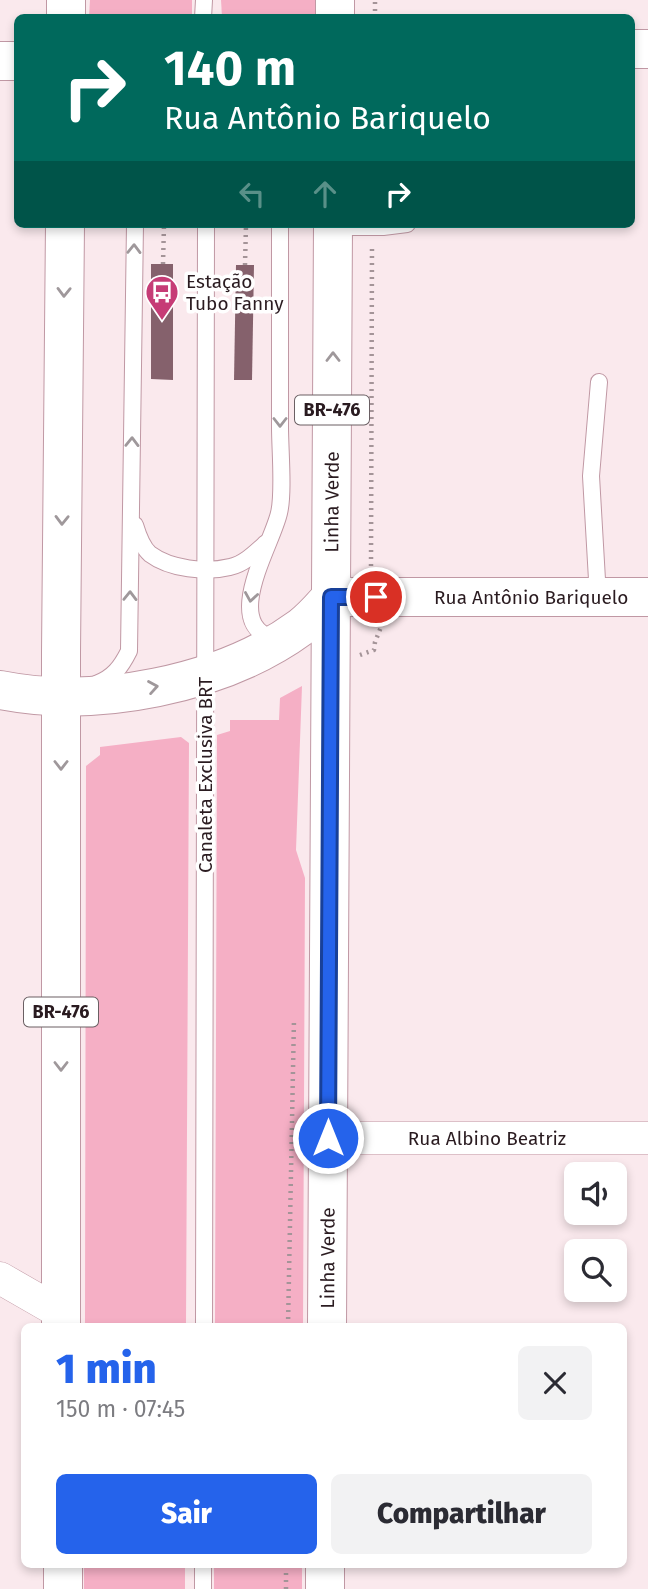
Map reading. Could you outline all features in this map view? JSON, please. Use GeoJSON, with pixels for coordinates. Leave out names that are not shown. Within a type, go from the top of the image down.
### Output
{"type":"FeatureCollection","features":[{"type":"Feature","properties":{"kind":"main road","name":"BR-476"},"geometry":{"type":"LineString","coordinates":[[61,1320],[61,697],[65,228]]}},
{"type":"Feature","properties":{"kind":"main road","name":"Linha Verde"},"geometry":{"type":"LineString","coordinates":[[327,1323],[333,228]]}},
{"type":"Feature","properties":{"kind":"main road"},"geometry":{"type":"LineString","coordinates":[[0,690],[61,697],[121,692],[164,685],[205,674],[244,660],[281,641],[304,625],[331,597]]}},
{"type":"Feature","properties":{"kind":"main road","name":"Rua Antônio Bariquelo"},"geometry":{"type":"LineString","coordinates":[[331,597],[648,597]]}},
{"type":"Feature","properties":{"kind":"main road"},"geometry":{"type":"LineString","coordinates":[[63,1568],[63,1589]]}},
{"type":"Feature","properties":{"kind":"main road"},"geometry":{"type":"LineString","coordinates":[[325,1568],[325,1589]]}},
{"type":"Feature","properties":{"kind":"street","name":"Rua Albino Beatriz"},"geometry":{"type":"LineString","coordinates":[[328,1138],[648,1138]]}},
{"type":"Feature","properties":{"kind":"street"},"geometry":{"type":"LineString","coordinates":[[0,1278],[61,1320]]}},
{"type":"Feature","properties":{"kind":"lane"},"geometry":{"type":"LineString","coordinates":[[61,697],[107,681],[121,667],[129,651],[135,228]]}},
{"type":"Feature","properties":{"kind":"lane","name":"Canaleta Exclusiva BRT"},"geometry":{"type":"LineString","coordinates":[[204,1323],[206,228]]}},
{"type":"Feature","properties":{"kind":"lane"},"geometry":{"type":"LineString","coordinates":[[280,228],[280,512],[251,591],[249,610],[254,623],[264,636],[281,641]]}},
{"type":"Feature","properties":{"kind":"lane"},"geometry":{"type":"LineString","coordinates":[[598,597],[591,476],[599,382]]}},
{"type":"Feature","properties":{"kind":"lane"},"geometry":{"type":"LineString","coordinates":[[132,510],[138,537],[149,553],[175,566],[231,568],[249,558],[270,539]]}},
{"type":"Feature","properties":{"kind":"lane"},"geometry":{"type":"LineString","coordinates":[[203,1568],[203,1589]]}},
{"type":"Feature","properties":{"kind":"path"},"geometry":{"type":"LineString","coordinates":[[163,264],[164,228]]}},
{"type":"Feature","properties":{"kind":"path"},"geometry":{"type":"LineString","coordinates":[[245,265],[246,228]]}},
{"type":"Feature","properties":{"kind":"path"},"geometry":{"type":"LineString","coordinates":[[371,572],[372,228]]}},
{"type":"Feature","properties":{"kind":"path"},"geometry":{"type":"LineString","coordinates":[[374,650],[381,628]]}},
{"type":"Feature","properties":{"kind":"path"},"geometry":{"type":"LineString","coordinates":[[286,1568],[286,1589]]}},
{"type":"Feature","properties":{"kind":"shaded area"},"geometry":{"type":"Polygon","coordinates":[[[90,0],[192,0],[192,14],[89,14],[90,0]]]}},
{"type":"Feature","properties":{"kind":"shaded area"},"geometry":{"type":"Polygon","coordinates":[[[221,0],[321,0],[321,14],[222,14],[221,0]]]}},
{"type":"Feature","properties":{"kind":"shaded area"},"geometry":{"type":"Polygon","coordinates":[[[302,686],[296,850],[305,878],[303,1323],[215,1323],[217,735],[230,731],[230,720],[279,720],[280,698],[302,686]]]}},
{"type":"Feature","properties":{"kind":"shaded area"},"geometry":{"type":"Polygon","coordinates":[[[181,737],[189,743],[186,1323],[85,1323],[86,766],[100,755],[100,747],[181,737]]]}},
{"type":"Feature","properties":{"kind":"shaded area"},"geometry":{"type":"Polygon","coordinates":[[[84,1568],[185,1568],[185,1589],[84,1589],[84,1568]]]}},
{"type":"Feature","properties":{"kind":"shaded area"},"geometry":{"type":"Polygon","coordinates":[[[214,1568],[302,1568],[302,1589],[214,1589],[214,1568]]]}},
{"type":"Feature","properties":{"kind":"building","name":"Estação Tubo Fanny"},"geometry":{"type":"Polygon","coordinates":[[[151,264],[173,264],[173,380],[151,379],[151,264]]]}},
{"type":"Feature","properties":{"kind":"building","name":"Estação Tubo Fanny"},"geometry":{"type":"Polygon","coordinates":[[[236,265],[254,265],[252,380],[234,380],[236,265]]]}},
{"type":"Feature","properties":{"kind":"place","name":"Estação Tubo Fanny"},"geometry":{"type":"Point","coordinates":[162,322]}},
{"type":"Feature","properties":{"kind":"route"},"geometry":{"type":"LineString","coordinates":[[328,1138],[331,597],[376,597]]}}]}
